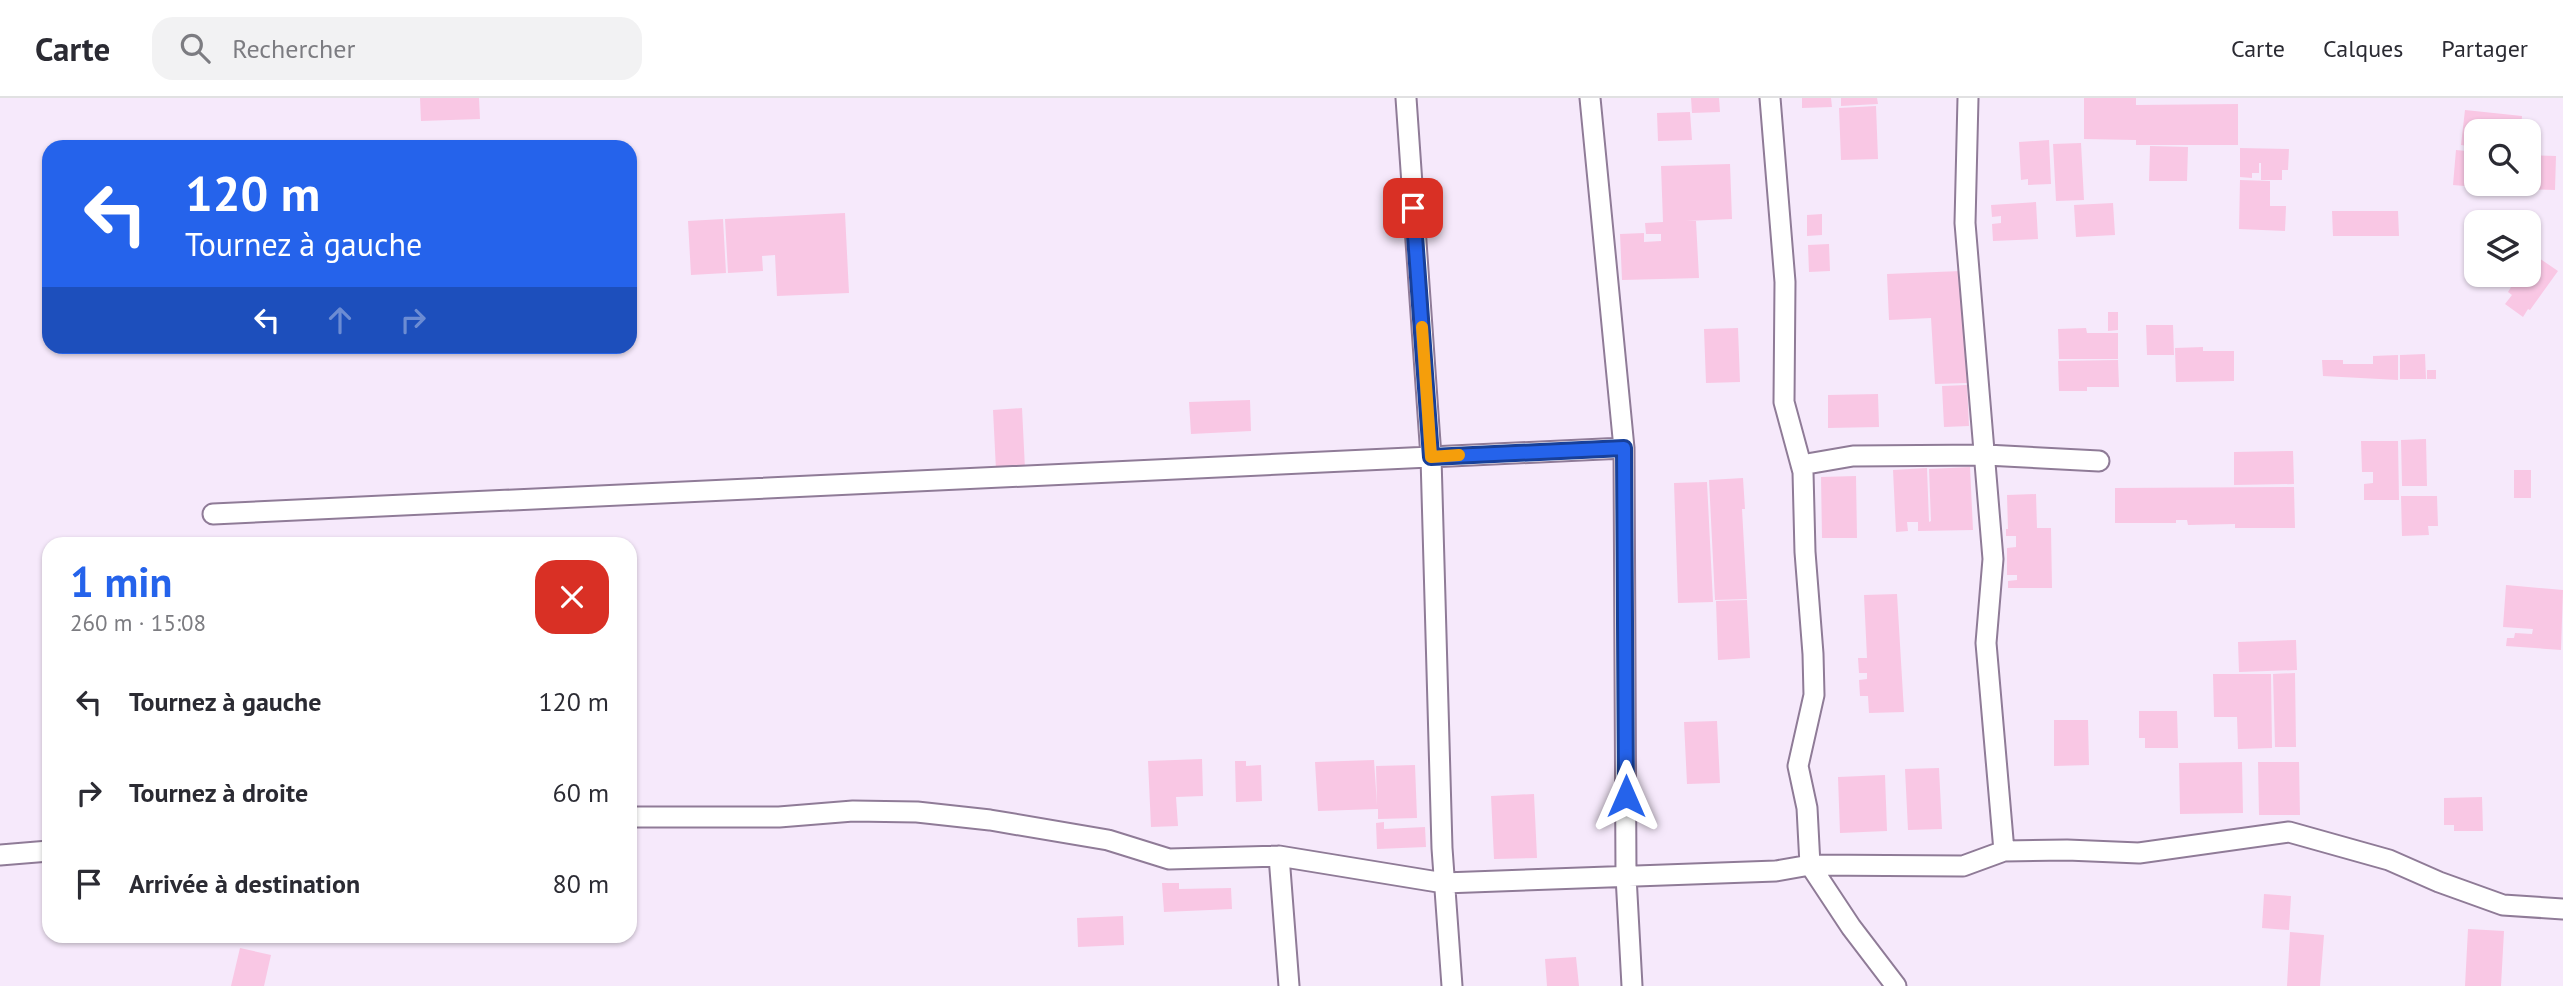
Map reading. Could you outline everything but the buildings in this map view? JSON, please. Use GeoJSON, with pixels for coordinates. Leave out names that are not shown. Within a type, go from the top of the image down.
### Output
{"type":"FeatureCollection","features":[{"type":"Feature","properties":{"kind":"street"},"geometry":{"type":"LineString","coordinates":[[1406,98],[1431,457],[1444,883],[1452,986]]}},
{"type":"Feature","properties":{"kind":"street"},"geometry":{"type":"LineString","coordinates":[[1590,98],[1624,448],[1626,876],[1632,986]]}},
{"type":"Feature","properties":{"kind":"street"},"geometry":{"type":"LineString","coordinates":[[1770,98],[1785,282],[1784,402],[1801,465],[1814,695],[1798,766],[1807,808],[1810,865],[1851,927],[1896,986]]}},
{"type":"Feature","properties":{"kind":"street"},"geometry":{"type":"LineString","coordinates":[[1968,98],[1965,223],[1993,559],[1986,643],[2004,851]]}},
{"type":"Feature","properties":{"kind":"street"},"geometry":{"type":"LineString","coordinates":[[213,514],[1624,448]]}},
{"type":"Feature","properties":{"kind":"street"},"geometry":{"type":"LineString","coordinates":[[1801,465],[1853,456],[1986,455],[2099,461]]}},
{"type":"Feature","properties":{"kind":"street"},"geometry":{"type":"LineString","coordinates":[[637,817],[779,817],[853,811],[918,812],[990,820],[1108,840],[1169,859],[1279,856],[1444,883],[1776,871],[1810,865],[1963,866],[2004,851],[2139,853],[2289,832],[2389,860],[2439,882],[2503,905],[2563,909]]}},
{"type":"Feature","properties":{"kind":"street"},"geometry":{"type":"LineString","coordinates":[[0,856],[42,852]]}},
{"type":"Feature","properties":{"kind":"street"},"geometry":{"type":"LineString","coordinates":[[1279,856],[1289,986]]}},
{"type":"Feature","properties":{"kind":"slow traffic"},"geometry":{"type":"LineString","coordinates":[[1422,327],[1431,457],[1459,455]]}},
{"type":"Feature","properties":{"kind":"route"},"geometry":{"type":"LineString","coordinates":[[1413,208],[1431,457],[1624,448],[1626,796]]}}]}
